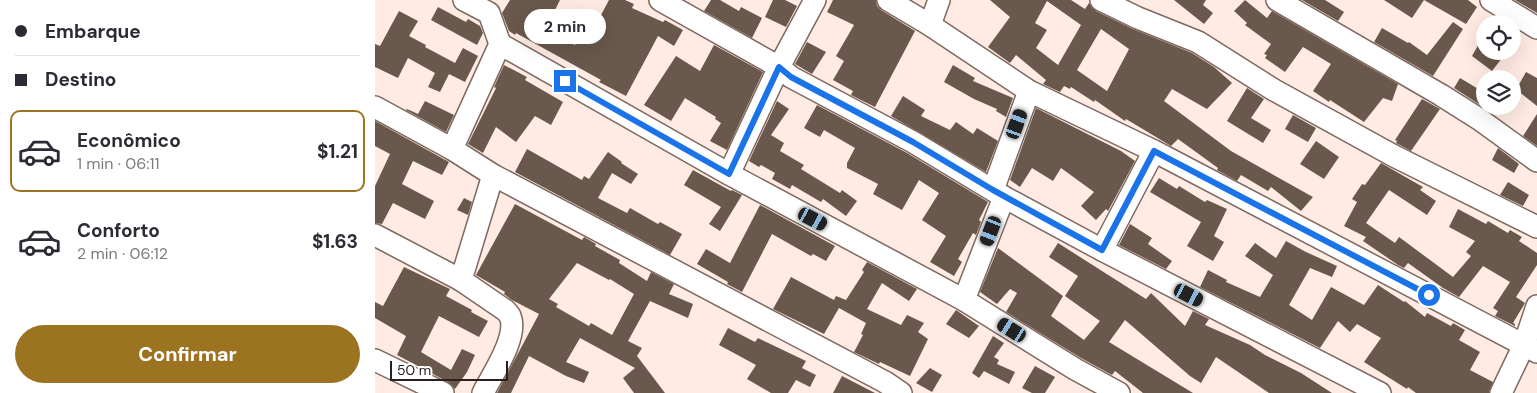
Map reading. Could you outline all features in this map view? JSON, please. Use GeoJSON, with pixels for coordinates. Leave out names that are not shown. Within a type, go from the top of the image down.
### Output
{"type":"FeatureCollection","features":[{"type":"Feature","properties":{"kind":"street"},"geometry":{"type":"LineString","coordinates":[[452,149],[500,44],[491,6],[464,0]]}},
{"type":"Feature","properties":{"kind":"street"},"geometry":{"type":"LineString","coordinates":[[661,0],[779,67],[791,77],[913,142],[999,194],[1102,250],[1380,393]]}},
{"type":"Feature","properties":{"kind":"street"},"geometry":{"type":"LineString","coordinates":[[729,174],[779,67],[815,0]]}},
{"type":"Feature","properties":{"kind":"street"},"geometry":{"type":"LineString","coordinates":[[888,0],[930,25],[1029,92],[1154,151],[1531,348]]}},
{"type":"Feature","properties":{"kind":"street"},"geometry":{"type":"LineString","coordinates":[[930,25],[939,0]]}},
{"type":"Feature","properties":{"kind":"street"},"geometry":{"type":"LineString","coordinates":[[1101,0],[1138,18],[1198,42],[1274,90],[1394,156],[1537,227]]}},
{"type":"Feature","properties":{"kind":"street"},"geometry":{"type":"LineString","coordinates":[[1277,0],[1441,95],[1479,119],[1537,161]]}},
{"type":"Feature","properties":{"kind":"street"},"geometry":{"type":"LineString","coordinates":[[1491,0],[1537,28]]}},
{"type":"Feature","properties":{"kind":"street"},"geometry":{"type":"LineString","coordinates":[[500,44],[729,174],[964,300],[1075,369],[1119,393]]}},
{"type":"Feature","properties":{"kind":"street"},"geometry":{"type":"LineString","coordinates":[[964,300],[999,194],[1029,92]]}},
{"type":"Feature","properties":{"kind":"street"},"geometry":{"type":"LineString","coordinates":[[375,107],[452,149],[493,175],[885,382],[901,393]]}},
{"type":"Feature","properties":{"kind":"street"},"geometry":{"type":"LineString","coordinates":[[1102,250],[1154,151]]}},
{"type":"Feature","properties":{"kind":"street"},"geometry":{"type":"LineString","coordinates":[[461,280],[493,175]]}},
{"type":"Feature","properties":{"kind":"street"},"geometry":{"type":"LineString","coordinates":[[375,235],[461,280],[505,310],[510,316],[512,329],[509,344],[483,393]]}},
{"type":"Feature","properties":{"kind":"street"},"geometry":{"type":"LineString","coordinates":[[1501,393],[1531,348],[1537,306]]}},
{"type":"Feature","properties":{"kind":"street"},"geometry":{"type":"LineString","coordinates":[[375,360],[443,393]]}},
{"type":"Feature","properties":{"kind":"building"},"geometry":{"type":"Polygon","coordinates":[[[510,0],[560,0],[545,30],[575,45],[586,27],[593,30],[609,0],[625,0],[634,4],[632,8],[663,22],[665,20],[683,30],[674,46],[658,36],[626,96],[599,82],[601,80],[516,33],[515,35],[509,31],[502,13],[510,0]]]}},
{"type":"Feature","properties":{"kind":"building"},"geometry":{"type":"Polygon","coordinates":[[[711,0],[720,0],[739,11],[741,7],[762,18],[752,38],[704,11],[711,0]]]}},
{"type":"Feature","properties":{"kind":"building"},"geometry":{"type":"Polygon","coordinates":[[[773,0],[785,0],[797,6],[786,27],[765,17],[773,0]]]}},
{"type":"Feature","properties":{"kind":"building"},"geometry":{"type":"Polygon","coordinates":[[[833,0],[876,0],[877,6],[881,10],[915,31],[875,107],[851,95],[853,91],[833,80],[844,61],[836,56],[854,25],[827,12],[833,0]]]}},
{"type":"Feature","properties":{"kind":"building"},"geometry":{"type":"Polygon","coordinates":[[[990,0],[1071,0],[1085,9],[1089,3],[1096,11],[1133,29],[1192,53],[1214,67],[1232,83],[1207,109],[1172,89],[1164,101],[1231,151],[1313,197],[1301,211],[1271,187],[1268,191],[1241,175],[1237,181],[1217,170],[1218,168],[1178,139],[1171,146],[1126,119],[1125,121],[1095,100],[1094,102],[1071,87],[1070,89],[1064,86],[1060,92],[1043,84],[1046,80],[1016,55],[1010,63],[988,47],[1010,17],[990,0]],[[1047,1],[1035,23],[1047,30],[1036,48],[1058,65],[1081,25],[1047,1]],[[1101,29],[1077,70],[1107,91],[1129,49],[1101,29]]]}},
{"type":"Feature","properties":{"kind":"building"},"geometry":{"type":"Polygon","coordinates":[[[1174,0],[1206,0],[1203,5],[1213,13],[1204,24],[1174,0]]]}},
{"type":"Feature","properties":{"kind":"building"},"geometry":{"type":"Polygon","coordinates":[[[1245,0],[1267,18],[1272,11],[1398,84],[1392,101],[1383,98],[1364,122],[1330,100],[1329,102],[1313,91],[1331,64],[1303,47],[1285,72],[1265,58],[1267,55],[1264,54],[1271,44],[1245,25],[1247,23],[1234,11],[1245,0]]]}},
{"type":"Feature","properties":{"kind":"building"},"geometry":{"type":"Polygon","coordinates":[[[1302,0],[1325,0],[1344,12],[1338,21],[1302,0]]]}},
{"type":"Feature","properties":{"kind":"building"},"geometry":{"type":"Polygon","coordinates":[[[1384,0],[1424,0],[1412,18],[1384,0]]]}},
{"type":"Feature","properties":{"kind":"building"},"geometry":{"type":"Polygon","coordinates":[[[1424,0],[1468,0],[1477,7],[1466,24],[1424,0]]]}},
{"type":"Feature","properties":{"kind":"building"},"geometry":{"type":"Polygon","coordinates":[[[1515,0],[1537,0],[1537,13],[1515,0]]]}},
{"type":"Feature","properties":{"kind":"building"},"geometry":{"type":"Polygon","coordinates":[[[438,7],[466,22],[468,19],[480,26],[483,33],[477,45],[431,20],[438,7]]]}},
{"type":"Feature","properties":{"kind":"building"},"geometry":{"type":"Polygon","coordinates":[[[399,11],[418,21],[409,36],[426,45],[425,47],[455,63],[463,48],[478,56],[465,82],[449,74],[440,92],[428,87],[435,73],[408,58],[398,78],[375,67],[375,44],[380,46],[399,11]]]}},
{"type":"Feature","properties":{"kind":"building"},"geometry":{"type":"Polygon","coordinates":[[[1453,22],[1463,29],[1433,76],[1374,42],[1382,28],[1409,42],[1427,55],[1453,22]]]}},
{"type":"Feature","properties":{"kind":"building"},"geometry":{"type":"Polygon","coordinates":[[[807,42],[826,52],[812,74],[795,64],[807,42]]]}},
{"type":"Feature","properties":{"kind":"building"},"geometry":{"type":"Polygon","coordinates":[[[714,45],[763,72],[727,150],[710,141],[721,123],[715,119],[716,117],[685,98],[671,121],[644,105],[676,56],[700,71],[714,45]]]}},
{"type":"Feature","properties":{"kind":"building"},"geometry":{"type":"Polygon","coordinates":[[[1476,49],[1476,59],[1472,56],[1476,49]]]}},
{"type":"Feature","properties":{"kind":"building"},"geometry":{"type":"Polygon","coordinates":[[[1477,60],[1500,60],[1493,70],[1477,60]]]}},
{"type":"Feature","properties":{"kind":"building"},"geometry":{"type":"Polygon","coordinates":[[[504,65],[527,77],[525,80],[563,102],[551,125],[535,116],[516,142],[496,127],[483,153],[468,144],[496,88],[494,87],[504,65]]]}},
{"type":"Feature","properties":{"kind":"building"},"geometry":{"type":"Polygon","coordinates":[[[953,65],[975,78],[973,81],[1013,98],[1006,117],[996,111],[997,109],[974,99],[944,82],[953,65]]]}},
{"type":"Feature","properties":{"kind":"building"},"geometry":{"type":"Polygon","coordinates":[[[1526,72],[1537,78],[1537,106],[1521,93],[1521,81],[1526,72]]]}},
{"type":"Feature","properties":{"kind":"building"},"geometry":{"type":"Polygon","coordinates":[[[1460,78],[1476,88],[1476,102],[1454,88],[1460,78]]]}},
{"type":"Feature","properties":{"kind":"building"},"geometry":{"type":"Polygon","coordinates":[[[1247,88],[1264,99],[1251,118],[1271,130],[1263,143],[1227,121],[1247,88]]]}},
{"type":"Feature","properties":{"kind":"building"},"geometry":{"type":"Polygon","coordinates":[[[903,96],[925,110],[921,116],[950,130],[956,122],[973,134],[977,128],[998,141],[986,172],[891,116],[903,96]]]}},
{"type":"Feature","properties":{"kind":"building"},"geometry":{"type":"Polygon","coordinates":[[[1422,99],[1440,109],[1411,151],[1396,143],[1397,141],[1395,140],[1422,99]]]}},
{"type":"Feature","properties":{"kind":"building"},"geometry":{"type":"Polygon","coordinates":[[[425,101],[454,115],[446,132],[406,110],[418,114],[425,101]]]}},
{"type":"Feature","properties":{"kind":"building"},"geometry":{"type":"Polygon","coordinates":[[[777,101],[789,109],[771,135],[784,143],[780,151],[804,165],[801,169],[840,193],[842,190],[857,201],[846,216],[823,199],[821,202],[792,185],[790,189],[772,179],[775,173],[749,161],[777,101]]]}},
{"type":"Feature","properties":{"kind":"building"},"geometry":{"type":"Polygon","coordinates":[[[817,105],[907,153],[988,202],[979,220],[981,222],[976,235],[973,233],[958,259],[962,262],[954,276],[930,262],[946,236],[922,220],[939,193],[919,180],[902,210],[873,194],[878,184],[847,168],[847,163],[855,148],[824,130],[820,137],[804,128],[817,105]]]}},
{"type":"Feature","properties":{"kind":"building"},"geometry":{"type":"Polygon","coordinates":[[[1036,108],[1121,151],[1135,161],[1108,211],[1106,209],[1096,220],[1081,206],[1094,192],[1061,168],[1053,181],[1032,168],[1020,187],[1010,180],[1036,108]]]}},
{"type":"Feature","properties":{"kind":"building"},"geometry":{"type":"Polygon","coordinates":[[[1537,114],[1537,146],[1523,136],[1537,114]]]}},
{"type":"Feature","properties":{"kind":"building"},"geometry":{"type":"Polygon","coordinates":[[[1293,115],[1316,128],[1308,142],[1285,129],[1293,115]]]}},
{"type":"Feature","properties":{"kind":"building"},"geometry":{"type":"Polygon","coordinates":[[[375,121],[449,162],[442,175],[413,161],[402,184],[434,201],[425,219],[393,203],[382,224],[375,223],[375,186],[390,154],[375,146],[375,121]]]}},
{"type":"Feature","properties":{"kind":"building"},"geometry":{"type":"Polygon","coordinates":[[[1316,141],[1339,157],[1324,179],[1300,164],[1316,141]]]}},
{"type":"Feature","properties":{"kind":"building"},"geometry":{"type":"Polygon","coordinates":[[[1498,148],[1519,164],[1514,173],[1492,160],[1498,148]]]}},
{"type":"Feature","properties":{"kind":"building"},"geometry":{"type":"Polygon","coordinates":[[[527,149],[582,180],[584,176],[589,179],[608,152],[622,162],[638,174],[631,184],[612,173],[598,198],[627,213],[630,208],[658,224],[660,222],[682,234],[670,255],[515,172],[527,149]]]}},
{"type":"Feature","properties":{"kind":"building"},"geometry":{"type":"Polygon","coordinates":[[[1381,163],[1423,187],[1420,190],[1436,201],[1427,215],[1389,190],[1366,223],[1395,243],[1399,237],[1453,277],[1471,256],[1466,252],[1475,241],[1449,227],[1458,209],[1486,224],[1488,221],[1508,233],[1510,230],[1522,237],[1519,241],[1537,253],[1537,265],[1516,297],[1525,303],[1513,323],[1515,326],[1495,316],[1498,311],[1493,308],[1510,282],[1483,266],[1459,297],[1408,263],[1404,268],[1398,265],[1363,241],[1366,237],[1344,226],[1357,202],[1352,199],[1362,184],[1365,185],[1381,163]]]}},
{"type":"Feature","properties":{"kind":"building"},"geometry":{"type":"Polygon","coordinates":[[[693,170],[742,195],[720,231],[709,224],[721,207],[684,185],[693,170]]]}},
{"type":"Feature","properties":{"kind":"building"},"geometry":{"type":"Polygon","coordinates":[[[1159,178],[1177,189],[1179,186],[1205,202],[1207,200],[1227,209],[1214,236],[1224,242],[1213,261],[1187,246],[1201,222],[1150,192],[1159,178]]]}},
{"type":"Feature","properties":{"kind":"building"},"geometry":{"type":"Polygon","coordinates":[[[1508,182],[1529,195],[1523,206],[1500,195],[1508,182]]]}},
{"type":"Feature","properties":{"kind":"building"},"geometry":{"type":"Polygon","coordinates":[[[464,198],[472,202],[468,215],[457,210],[464,198]]]}},
{"type":"Feature","properties":{"kind":"building"},"geometry":{"type":"Polygon","coordinates":[[[515,204],[582,240],[584,237],[596,244],[595,246],[620,260],[619,263],[647,281],[651,272],[674,284],[669,294],[693,304],[688,318],[650,301],[628,341],[642,348],[637,356],[665,393],[634,393],[623,378],[635,368],[580,338],[566,362],[589,372],[584,383],[566,376],[529,356],[511,393],[497,393],[539,314],[512,300],[504,294],[505,292],[476,275],[515,204]],[[577,263],[549,299],[558,304],[556,307],[589,326],[591,323],[612,335],[634,294],[577,263]]]}},
{"type":"Feature","properties":{"kind":"building"},"geometry":{"type":"Polygon","coordinates":[[[760,205],[835,246],[826,261],[813,254],[811,256],[772,234],[742,292],[697,264],[706,249],[730,263],[760,205]]]}},
{"type":"Feature","properties":{"kind":"building"},"geometry":{"type":"Polygon","coordinates":[[[1130,224],[1152,238],[1148,244],[1172,261],[1166,269],[1119,245],[1130,224]]]}},
{"type":"Feature","properties":{"kind":"building"},"geometry":{"type":"Polygon","coordinates":[[[1286,241],[1337,266],[1332,277],[1310,268],[1289,305],[1312,320],[1331,287],[1364,305],[1378,285],[1405,301],[1425,317],[1427,313],[1451,326],[1453,323],[1465,330],[1459,340],[1480,352],[1470,370],[1493,382],[1489,393],[1416,393],[1364,362],[1381,338],[1357,324],[1350,332],[1338,321],[1320,348],[1200,287],[1208,270],[1227,280],[1226,282],[1260,297],[1273,275],[1245,256],[1255,243],[1276,258],[1286,241]]]}},
{"type":"Feature","properties":{"kind":"building"},"geometry":{"type":"Polygon","coordinates":[[[1058,243],[1146,299],[1151,293],[1185,326],[1193,311],[1209,319],[1205,325],[1250,345],[1265,355],[1301,373],[1332,393],[1269,393],[1216,357],[1201,383],[1190,376],[1125,320],[1109,342],[1193,393],[1143,393],[1115,371],[1112,375],[1006,312],[1017,293],[1010,289],[997,304],[980,292],[998,248],[1063,296],[1051,316],[1084,340],[1100,321],[1065,296],[1078,276],[1049,257],[1058,243]]]}},
{"type":"Feature","properties":{"kind":"building"},"geometry":{"type":"Polygon","coordinates":[[[867,262],[917,289],[909,301],[882,283],[867,309],[901,325],[907,315],[924,323],[918,332],[928,339],[910,376],[854,352],[863,335],[861,334],[866,323],[839,308],[824,334],[773,309],[791,277],[834,300],[836,296],[846,300],[864,272],[862,270],[867,262]]]}},
{"type":"Feature","properties":{"kind":"building"},"geometry":{"type":"Polygon","coordinates":[[[404,267],[450,289],[446,296],[488,321],[479,337],[439,316],[421,352],[451,370],[462,349],[475,355],[467,372],[455,389],[448,382],[397,355],[406,336],[375,318],[375,302],[383,306],[404,267]]]}},
{"type":"Feature","properties":{"kind":"building"},"geometry":{"type":"Polygon","coordinates":[[[956,310],[979,326],[969,338],[946,324],[956,310]]]}},
{"type":"Feature","properties":{"kind":"building"},"geometry":{"type":"Polygon","coordinates":[[[728,328],[755,342],[758,338],[806,361],[802,368],[816,375],[810,387],[796,380],[788,393],[771,393],[747,379],[756,365],[719,345],[728,328]]]}},
{"type":"Feature","properties":{"kind":"building"},"geometry":{"type":"Polygon","coordinates":[[[993,336],[1004,343],[994,357],[999,360],[997,364],[1015,372],[1009,384],[984,371],[979,378],[972,373],[993,336]]]}},
{"type":"Feature","properties":{"kind":"building"},"geometry":{"type":"Polygon","coordinates":[[[1035,366],[1055,377],[1045,393],[1032,393],[1022,388],[1035,366]]]}},
{"type":"Feature","properties":{"kind":"building"},"geometry":{"type":"Polygon","coordinates":[[[930,368],[942,375],[932,392],[916,383],[930,368]]]}},
{"type":"Feature","properties":{"kind":"building"},"geometry":{"type":"Polygon","coordinates":[[[842,376],[875,393],[833,393],[842,376]]]}},
{"type":"Feature","properties":{"kind":"route"},"geometry":{"type":"LineString","coordinates":[[565,81],[729,174],[779,67],[791,77],[913,142],[993,190],[1102,250],[1154,151],[1429,295]]}}]}
